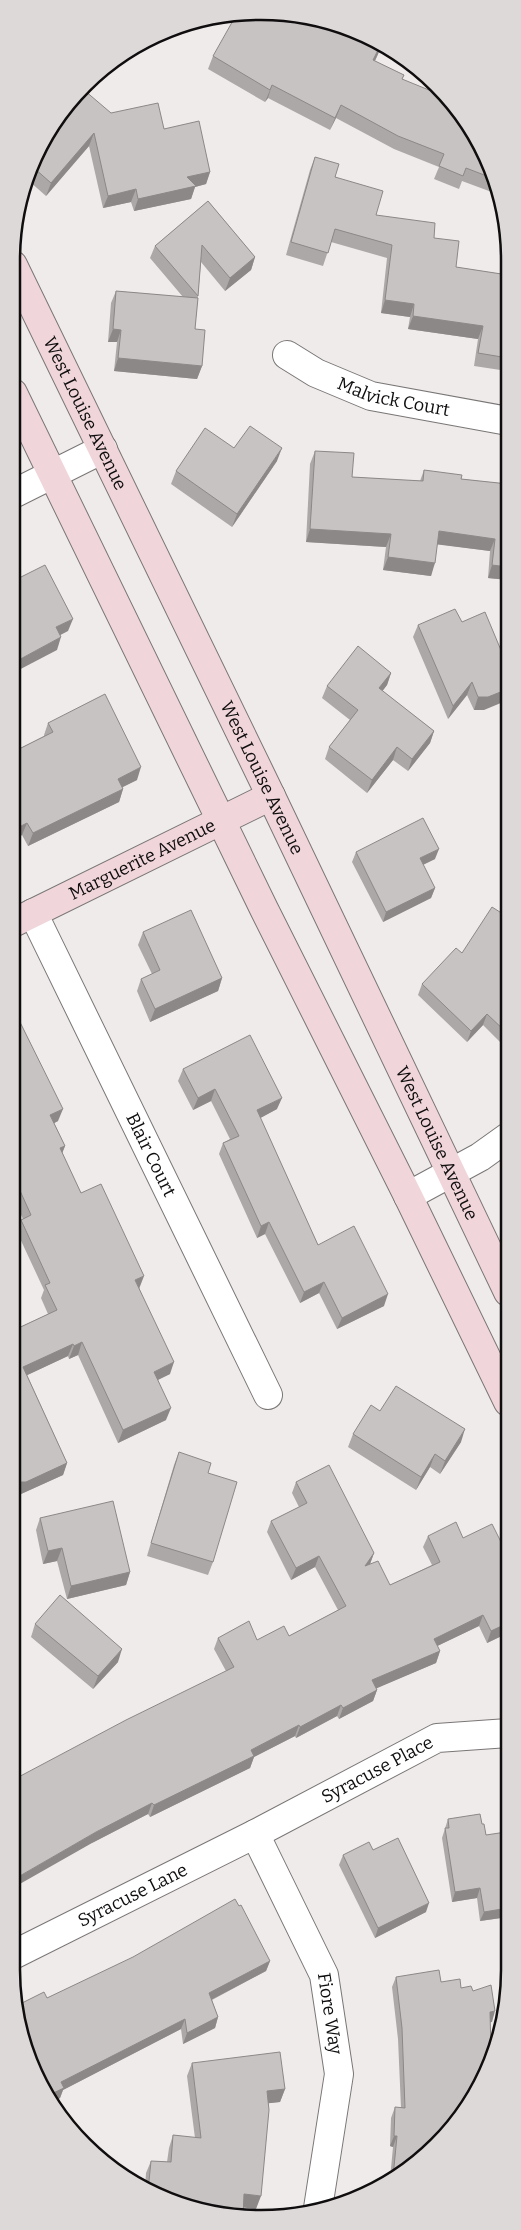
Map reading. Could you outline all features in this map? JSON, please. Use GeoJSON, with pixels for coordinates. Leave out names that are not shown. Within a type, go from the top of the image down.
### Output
{"type":"FeatureCollection","features":[{"type":"Feature","properties":{"kind":"main road","name":"West Louise Avenue"},"geometry":{"type":"LineString","coordinates":[[20,279],[271,796],[501,1277]]}},
{"type":"Feature","properties":{"kind":"main road"},"geometry":{"type":"LineString","coordinates":[[20,407],[264,909],[408,1196],[501,1388]]}},
{"type":"Feature","properties":{"kind":"main road","name":"Marguerite Avenue"},"geometry":{"type":"LineString","coordinates":[[23,918],[271,796]]}},
{"type":"Feature","properties":{"kind":"street","name":"Malvick Court"},"geometry":{"type":"LineString","coordinates":[[287,355],[316,373],[371,396],[501,420]]}},
{"type":"Feature","properties":{"kind":"street"},"geometry":{"type":"LineString","coordinates":[[20,491],[103,449]]}},
{"type":"Feature","properties":{"kind":"street","name":"Blair Court"},"geometry":{"type":"LineString","coordinates":[[23,918],[268,1395]]}},
{"type":"Feature","properties":{"kind":"street"},"geometry":{"type":"LineString","coordinates":[[408,1196],[452,1174],[501,1142]]}},
{"type":"Feature","properties":{"kind":"street","name":"Syracuse Place"},"geometry":{"type":"LineString","coordinates":[[255,1834],[437,1738],[501,1733]]}},
{"type":"Feature","properties":{"kind":"street","name":"Syracuse Lane"},"geometry":{"type":"LineString","coordinates":[[20,1952],[255,1834]]}},
{"type":"Feature","properties":{"kind":"street","name":"Fiore Way"},"geometry":{"type":"LineString","coordinates":[[255,1834],[324,1975],[339,2074],[319,2203]]}},
{"type":"Feature","properties":{"kind":"building"},"geometry":{"type":"Polygon","coordinates":[[[260,20],[292,22],[323,28],[353,38],[378,50],[373,60],[404,75],[402,79],[432,91],[469,140],[486,176],[466,168],[463,176],[439,166],[444,154],[398,136],[341,105],[335,118],[272,85],[270,90],[213,56],[232,22],[260,20]]]}},
{"type":"Feature","properties":{"kind":"building"},"geometry":{"type":"Polygon","coordinates":[[[88,93],[111,113],[158,103],[164,129],[199,121],[210,172],[187,177],[196,186],[138,199],[136,189],[108,196],[94,133],[51,183],[37,171],[38,168],[52,140],[88,93]]]}},
{"type":"Feature","properties":{"kind":"building"},"geometry":{"type":"Polygon","coordinates":[[[315,157],[339,164],[335,177],[383,191],[376,215],[435,223],[434,238],[459,241],[456,267],[501,274],[501,357],[478,353],[483,326],[413,316],[414,304],[385,300],[392,245],[335,229],[328,253],[291,242],[315,157]]]}},
{"type":"Feature","properties":{"kind":"building"},"geometry":{"type":"Polygon","coordinates":[[[208,201],[255,257],[230,278],[202,245],[198,296],[155,246],[208,201]]]}},
{"type":"Feature","properties":{"kind":"building"},"geometry":{"type":"Polygon","coordinates":[[[116,291],[198,298],[195,329],[205,330],[202,366],[118,358],[121,330],[113,329],[116,291]]]}},
{"type":"Feature","properties":{"kind":"building"},"geometry":{"type":"Polygon","coordinates":[[[250,426],[282,448],[237,514],[176,471],[205,428],[234,448],[250,426]]]}},
{"type":"Feature","properties":{"kind":"building"},"geometry":{"type":"Polygon","coordinates":[[[315,451],[354,453],[352,477],[423,481],[424,470],[462,475],[461,479],[501,483],[501,566],[492,565],[495,539],[439,531],[435,563],[388,557],[391,534],[310,529],[315,451]]]}},
{"type":"Feature","properties":{"kind":"building"},"geometry":{"type":"Polygon","coordinates":[[[45,565],[73,619],[56,627],[61,637],[20,659],[20,578],[45,565]]]}},
{"type":"Feature","properties":{"kind":"building"},"geometry":{"type":"Polygon","coordinates":[[[455,609],[462,622],[485,612],[501,650],[501,692],[488,697],[478,697],[472,682],[453,706],[418,625],[455,609]]]}},
{"type":"Feature","properties":{"kind":"building"},"geometry":{"type":"Polygon","coordinates":[[[358,646],[391,673],[379,688],[434,731],[412,759],[397,747],[372,780],[329,747],[358,710],[327,686],[358,646]]]}},
{"type":"Feature","properties":{"kind":"building"},"geometry":{"type":"Polygon","coordinates":[[[105,694],[141,767],[118,779],[123,789],[33,833],[27,823],[20,826],[20,748],[53,732],[48,723],[105,694]]]}},
{"type":"Feature","properties":{"kind":"building"},"geometry":{"type":"Polygon","coordinates":[[[423,818],[439,849],[420,858],[435,888],[386,912],[356,852],[423,818]]]}},
{"type":"Feature","properties":{"kind":"building"},"geometry":{"type":"Polygon","coordinates":[[[492,907],[501,913],[501,1027],[487,1014],[471,1031],[422,984],[456,948],[462,953],[492,907]]]}},
{"type":"Feature","properties":{"kind":"building"},"geometry":{"type":"Polygon","coordinates":[[[191,910],[222,978],[155,1009],[141,979],[160,970],[143,932],[191,910]]]}},
{"type":"Feature","properties":{"kind":"building"},"geometry":{"type":"Polygon","coordinates":[[[20,1022],[63,1109],[50,1115],[65,1146],[60,1148],[81,1193],[101,1184],[144,1276],[135,1280],[174,1362],[154,1372],[171,1408],[123,1430],[82,1342],[74,1346],[73,1344],[23,1367],[67,1463],[26,1482],[20,1482],[20,1327],[57,1310],[45,1285],[50,1283],[21,1220],[31,1215],[20,1191],[20,1022]]]}},
{"type":"Feature","properties":{"kind":"building"},"geometry":{"type":"Polygon","coordinates":[[[250,1035],[282,1098],[257,1110],[318,1245],[354,1226],[388,1294],[342,1318],[324,1282],[304,1292],[269,1222],[261,1226],[223,1143],[239,1136],[215,1089],[198,1098],[183,1069],[250,1035]]]}},
{"type":"Feature","properties":{"kind":"building"},"geometry":{"type":"Polygon","coordinates":[[[396,1386],[465,1429],[445,1461],[435,1454],[421,1477],[353,1434],[371,1405],[380,1411],[396,1386]]]}},
{"type":"Feature","properties":{"kind":"building"},"geometry":{"type":"Polygon","coordinates":[[[179,1452],[211,1463],[208,1473],[237,1482],[213,1562],[151,1543],[179,1452]]]}},
{"type":"Feature","properties":{"kind":"building"},"geometry":{"type":"Polygon","coordinates":[[[329,1465],[374,1553],[365,1566],[378,1561],[390,1585],[440,1562],[428,1536],[456,1522],[463,1538],[492,1524],[501,1542],[501,1626],[491,1631],[483,1615],[434,1639],[440,1651],[372,1680],[377,1690],[343,1708],[341,1705],[300,1727],[299,1725],[251,1750],[254,1756],[154,1805],[152,1803],[96,1832],[20,1876],[20,1776],[126,1720],[234,1667],[218,1638],[249,1621],[257,1640],[284,1626],[289,1636],[346,1606],[319,1556],[296,1568],[271,1521],[307,1503],[296,1482],[329,1465]]]}},
{"type":"Feature","properties":{"kind":"building"},"geometry":{"type":"Polygon","coordinates":[[[113,1501],[130,1572],[71,1586],[62,1548],[48,1551],[40,1518],[113,1501]]]}},
{"type":"Feature","properties":{"kind":"building"},"geometry":{"type":"Polygon","coordinates":[[[60,1595],[122,1649],[98,1676],[35,1624],[60,1595]]]}},
{"type":"Feature","properties":{"kind":"building"},"geometry":{"type":"Polygon","coordinates":[[[480,1814],[486,1835],[501,1833],[501,1909],[484,1912],[480,1888],[455,1892],[445,1828],[449,1828],[448,1819],[480,1814]]]}},
{"type":"Feature","properties":{"kind":"building"},"geometry":{"type":"Polygon","coordinates":[[[398,1838],[429,1903],[378,1928],[343,1855],[369,1842],[373,1850],[398,1838]]]}},
{"type":"Feature","properties":{"kind":"building"},"geometry":{"type":"Polygon","coordinates":[[[235,1899],[239,1906],[241,1905],[270,1961],[209,1993],[218,2017],[187,2033],[185,2019],[61,2082],[64,2088],[54,2093],[38,2062],[28,2032],[22,2003],[44,1992],[47,1998],[133,1957],[235,1899]]]}},
{"type":"Feature","properties":{"kind":"building"},"geometry":{"type":"Polygon","coordinates":[[[439,1970],[441,1982],[460,1979],[461,1988],[471,1986],[473,1991],[491,1985],[495,2011],[490,2012],[491,2039],[483,2062],[469,2090],[431,2140],[394,2169],[397,2136],[394,2136],[395,2107],[405,2108],[402,2028],[396,1977],[439,1970]]]}},
{"type":"Feature","properties":{"kind":"building"},"geometry":{"type":"Polygon","coordinates":[[[280,2052],[285,2089],[267,2091],[269,2110],[261,2196],[244,2194],[243,2209],[198,2202],[168,2192],[149,2182],[151,2161],[171,2162],[173,2135],[201,2138],[192,2063],[280,2052]]]}}]}
